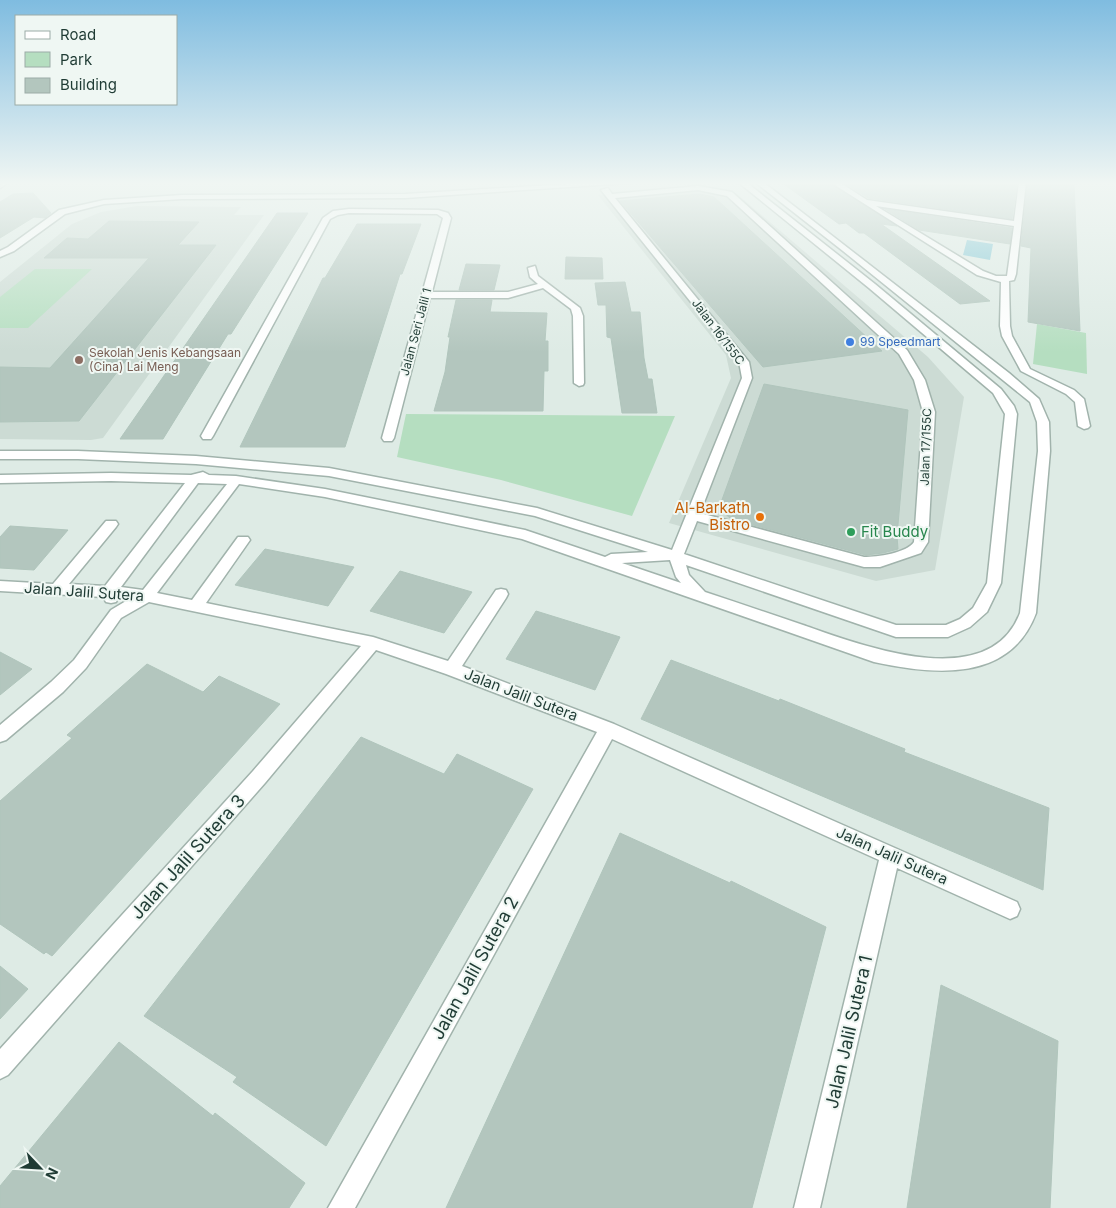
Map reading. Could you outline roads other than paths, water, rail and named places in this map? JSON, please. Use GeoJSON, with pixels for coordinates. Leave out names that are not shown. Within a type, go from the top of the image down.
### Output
{"type":"FeatureCollection","features":[{"type":"Feature","properties":{"kind":"street"},"geometry":{"type":"LineString","coordinates":[[1,259],[27,238]]}},
{"type":"Feature","properties":{"kind":"street"},"geometry":{"type":"LineString","coordinates":[[207,436],[316,238]]}},
{"type":"Feature","properties":{"kind":"street","name":"Jalan Seri Jalil 1"},"geometry":{"type":"LineString","coordinates":[[388,438],[441,238]]}},
{"type":"Feature","properties":{"kind":"street","name":"Jalan 16/155C"},"geometry":{"type":"LineString","coordinates":[[644,238],[744,362],[747,378],[676,556]]}},
{"type":"Feature","properties":{"kind":"street","name":"Jalan 17/155C"},"geometry":{"type":"LineString","coordinates":[[693,516],[864,562],[880,562],[916,550],[921,542],[929,412],[927,402],[910,360],[778,238]]}},
{"type":"Feature","properties":{"kind":"street"},"geometry":{"type":"LineString","coordinates":[[0,455],[78,455],[196,460],[330,472],[537,512],[676,556],[896,631],[948,631],[965,623],[979,612],[994,583],[1011,414],[997,390],[812,238]]}},
{"type":"Feature","properties":{"kind":"street"},"geometry":{"type":"LineString","coordinates":[[0,479],[195,478],[236,480],[325,493],[525,535],[700,594],[874,656],[925,665],[952,665],[997,652],[1012,642],[1021,630],[1028,613],[1044,451],[1043,422],[1035,401],[1005,375],[831,238]]}},
{"type":"Feature","properties":{"kind":"street"},"geometry":{"type":"LineString","coordinates":[[922,238],[980,273],[1001,280],[1011,278],[1017,238]]}},
{"type":"Feature","properties":{"kind":"street"},"geometry":{"type":"LineString","coordinates":[[532,268],[534,277],[575,308],[578,316],[579,383]]}},
{"type":"Feature","properties":{"kind":"street"},"geometry":{"type":"LineString","coordinates":[[1001,280],[1006,336],[1026,371],[1070,392],[1080,401],[1084,426]]}},
{"type":"Feature","properties":{"kind":"street"},"geometry":{"type":"LineString","coordinates":[[426,295],[508,295],[545,285]]}},
{"type":"Feature","properties":{"kind":"street"},"geometry":{"type":"LineString","coordinates":[[196,460],[236,480]]}},
{"type":"Feature","properties":{"kind":"street"},"geometry":{"type":"LineString","coordinates":[[116,614],[109,592],[195,478],[250,464]]}},
{"type":"Feature","properties":{"kind":"street"},"geometry":{"type":"LineString","coordinates":[[0,736],[57,687],[80,664],[116,614],[147,596],[236,480]]}},
{"type":"Feature","properties":{"kind":"street"},"geometry":{"type":"LineString","coordinates":[[57,589],[111,524]]}},
{"type":"Feature","properties":{"kind":"street"},"geometry":{"type":"LineString","coordinates":[[196,606],[243,540]]}},
{"type":"Feature","properties":{"kind":"street"},"geometry":{"type":"LineString","coordinates":[[598,560],[676,556]]}},
{"type":"Feature","properties":{"kind":"street"},"geometry":{"type":"LineString","coordinates":[[676,556],[683,577],[700,594]]}},
{"type":"Feature","properties":{"kind":"street","name":"Jalan Jalil Sutera"},"geometry":{"type":"LineString","coordinates":[[0,586],[147,596],[373,643],[452,669],[608,729],[1010,910]]}},
{"type":"Feature","properties":{"kind":"street"},"geometry":{"type":"LineString","coordinates":[[452,669],[501,594]]}},
{"type":"Feature","properties":{"kind":"street","name":"Jalan Jalil Sutera 3"},"geometry":{"type":"LineString","coordinates":[[0,1067],[259,777],[373,643]]}},
{"type":"Feature","properties":{"kind":"street","name":"Jalan Jalil Sutera 2"},"geometry":{"type":"LineString","coordinates":[[341,1208],[608,729]]}},
{"type":"Feature","properties":{"kind":"street","name":"Jalan Jalil Sutera 1"},"geometry":{"type":"LineString","coordinates":[[807,1208],[890,855]]}},
{"type":"Feature","properties":{"kind":"water"},"geometry":{"type":"Polygon","coordinates":[[[967,240],[993,244],[990,260],[963,255],[967,240]]]}},
{"type":"Feature","properties":{"kind":"place","name":"99 Speedmart"},"geometry":{"type":"Point","coordinates":[850,342]}},
{"type":"Feature","properties":{"kind":"place","name":"Sekolah Jenis Kebangsaan (Cina) Lai Meng"},"geometry":{"type":"Point","coordinates":[79,360]}},
{"type":"Feature","properties":{"kind":"place","name":"Al-Barkath Bistro"},"geometry":{"type":"Point","coordinates":[760,517]}},
{"type":"Feature","properties":{"kind":"place","name":"Fit Buddy"},"geometry":{"type":"Point","coordinates":[851,532]}}]}
